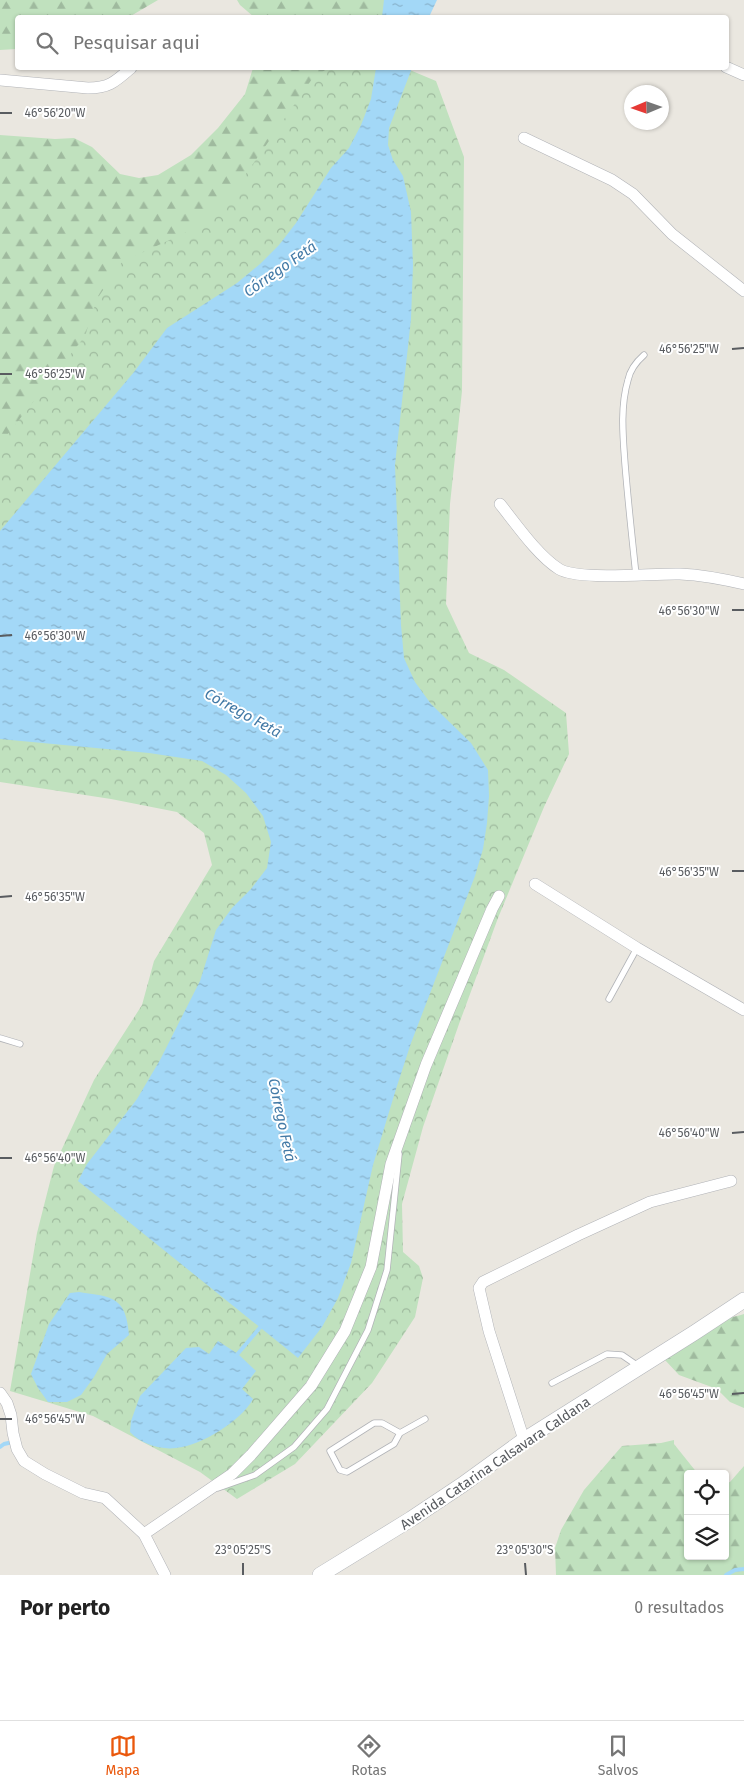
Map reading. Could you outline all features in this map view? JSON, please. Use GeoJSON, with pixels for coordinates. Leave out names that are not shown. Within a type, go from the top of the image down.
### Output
{"type":"FeatureCollection","features":[{"type":"Feature","properties":{"kind":"street"},"geometry":{"type":"LineString","coordinates":[[729,68],[744,75]]}},
{"type":"Feature","properties":{"kind":"street"},"geometry":{"type":"LineString","coordinates":[[0,80],[101,88],[114,83],[129,70]]}},
{"type":"Feature","properties":{"kind":"street"},"geometry":{"type":"LineString","coordinates":[[524,138],[612,180],[633,194],[672,234],[744,291]]}},
{"type":"Feature","properties":{"kind":"street"},"geometry":{"type":"LineString","coordinates":[[500,504],[543,555],[559,569],[570,573],[681,574],[726,579],[744,584]]}},
{"type":"Feature","properties":{"kind":"street"},"geometry":{"type":"LineString","coordinates":[[535,884],[637,948],[744,1010]]}},
{"type":"Feature","properties":{"kind":"street"},"geometry":{"type":"LineString","coordinates":[[144,1534],[232,1474],[311,1386],[345,1331],[371,1267],[391,1164],[426,1065],[499,896]]}},
{"type":"Feature","properties":{"kind":"street"},"geometry":{"type":"LineString","coordinates":[[524,1440],[489,1331],[479,1288],[483,1282],[578,1234],[650,1202],[731,1181]]}},
{"type":"Feature","properties":{"kind":"street","name":"Avenida Catarina Calsavara Caldana"},"geometry":{"type":"LineString","coordinates":[[325,1574],[462,1485],[524,1440],[744,1300]]}},
{"type":"Feature","properties":{"kind":"street"},"geometry":{"type":"LineString","coordinates":[[0,1393],[8,1403],[17,1449],[24,1461],[83,1493],[104,1498],[144,1534],[165,1575]]}},
{"type":"Feature","properties":{"kind":"lane"},"geometry":{"type":"LineString","coordinates":[[636,575],[628,506],[623,404],[628,379],[634,364],[644,355]]}},
{"type":"Feature","properties":{"kind":"lane"},"geometry":{"type":"LineString","coordinates":[[609,999],[637,948]]}},
{"type":"Feature","properties":{"kind":"lane"},"geometry":{"type":"LineString","coordinates":[[0,1038],[20,1044]]}},
{"type":"Feature","properties":{"kind":"lane"},"geometry":{"type":"LineString","coordinates":[[202,1494],[255,1475],[294,1447],[327,1409],[368,1330],[388,1270],[401,1136]]}},
{"type":"Feature","properties":{"kind":"lane"},"geometry":{"type":"LineString","coordinates":[[552,1383],[607,1354],[622,1355],[640,1367]]}},
{"type":"Feature","properties":{"kind":"lane"},"geometry":{"type":"LineString","coordinates":[[400,1433],[382,1423],[374,1423],[330,1451],[340,1470],[347,1472],[394,1444],[400,1433],[425,1419]]}},
{"type":"Feature","properties":{"kind":"green space"},"geometry":{"type":"Polygon","coordinates":[[[0,0],[158,0],[132,15],[15,15],[15,49],[0,50],[0,0]]]}},
{"type":"Feature","properties":{"kind":"green space"},"geometry":{"type":"Polygon","coordinates":[[[237,0],[385,0],[385,15],[252,15],[237,0]]]}},
{"type":"Feature","properties":{"kind":"green space"},"geometry":{"type":"Polygon","coordinates":[[[252,70],[363,70],[0,550],[0,135],[55,139],[74,138],[92,147],[120,174],[139,178],[158,175],[191,155],[218,128],[245,94],[252,70]]]}},
{"type":"Feature","properties":{"kind":"green space"},"geometry":{"type":"Polygon","coordinates":[[[325,70],[410,70],[436,81],[464,157],[462,391],[450,504],[446,604],[469,653],[504,670],[566,713],[569,754],[544,807],[498,918],[423,1127],[402,1204],[403,1252],[419,1266],[423,1278],[415,1317],[372,1383],[295,1464],[237,1499],[200,1472],[93,1416],[10,1391],[37,1233],[54,1166],[94,1080],[142,1005],[154,961],[212,865],[204,833],[177,812],[111,799],[0,782],[0,444],[85,336],[97,299],[122,262],[191,230],[232,194],[312,79],[325,70]]]}},
{"type":"Feature","properties":{"kind":"green space"},"geometry":{"type":"Polygon","coordinates":[[[744,1314],[744,1408],[730,1402],[717,1389],[679,1375],[665,1360],[676,1341],[687,1331],[702,1324],[744,1314]]]}},
{"type":"Feature","properties":{"kind":"green space"},"geometry":{"type":"Polygon","coordinates":[[[674,1440],[674,1444],[695,1470],[684,1470],[684,1560],[729,1560],[729,1482],[744,1466],[744,1575],[556,1575],[555,1548],[561,1530],[584,1490],[622,1446],[674,1440]]]}},
{"type":"Feature","properties":{"kind":"water"},"geometry":{"type":"Polygon","coordinates":[[[384,0],[437,0],[430,15],[382,15],[384,0]]]}},
{"type":"Feature","properties":{"kind":"water"},"geometry":{"type":"Polygon","coordinates":[[[376,70],[411,70],[389,128],[388,145],[393,160],[403,176],[411,212],[413,265],[411,319],[395,465],[404,658],[415,682],[431,704],[471,743],[488,770],[489,796],[483,849],[475,876],[411,1043],[396,1089],[373,1165],[351,1263],[338,1298],[322,1327],[298,1358],[78,1181],[87,1164],[137,1099],[160,1060],[200,981],[216,930],[232,908],[251,889],[267,868],[271,842],[263,816],[246,793],[226,775],[202,761],[149,753],[0,739],[0,531],[134,372],[167,328],[237,283],[279,245],[296,223],[331,168],[349,148],[361,125],[371,99],[376,70]]]}},
{"type":"Feature","properties":{"kind":"water"},"geometry":{"type":"Polygon","coordinates":[[[79,1292],[109,1298],[121,1306],[125,1313],[129,1335],[107,1354],[81,1395],[67,1402],[48,1402],[31,1374],[49,1324],[70,1293],[79,1292]]]}},
{"type":"Feature","properties":{"kind":"water"},"geometry":{"type":"Polygon","coordinates":[[[218,1341],[238,1354],[256,1371],[242,1389],[253,1399],[248,1407],[220,1431],[186,1446],[176,1448],[157,1447],[145,1443],[134,1436],[130,1432],[131,1421],[140,1396],[186,1348],[199,1347],[209,1354],[218,1341]]]}},
{"type":"Feature","properties":{"kind":"waterway","name":"Córrego Fetá"},"geometry":{"type":"LineString","coordinates":[[235,1357],[263,1324]]}},
{"type":"Feature","properties":{"kind":"waterway","name":"Córrego Fetá"},"geometry":{"type":"LineString","coordinates":[[0,1447],[13,1442]]}},
{"type":"Feature","properties":{"kind":"waterway"},"geometry":{"type":"LineString","coordinates":[[726,1575],[735,1570],[744,1569]]}}]}
